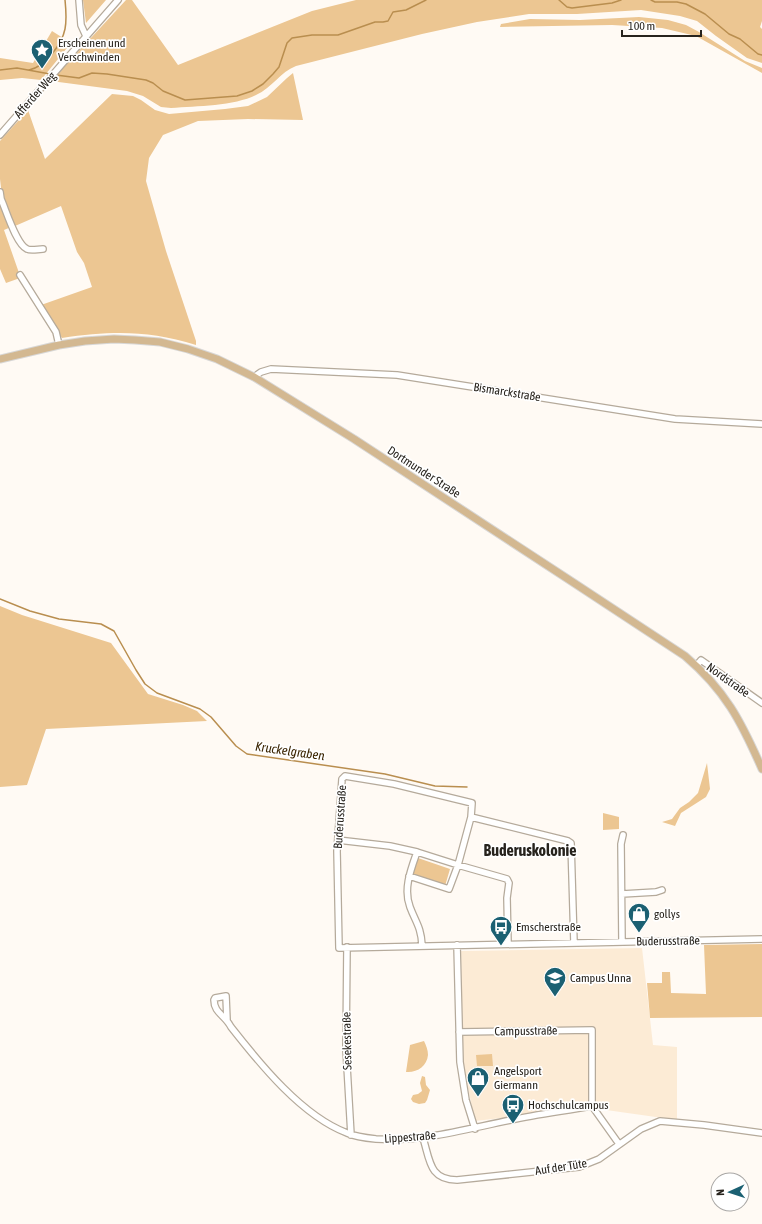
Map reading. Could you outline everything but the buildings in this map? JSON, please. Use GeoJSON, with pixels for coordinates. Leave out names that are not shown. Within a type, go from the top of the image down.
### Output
{"type":"FeatureCollection","features":[{"type":"Feature","properties":{"kind":"main road","name":"Dortmunder Straße"},"geometry":{"type":"LineString","coordinates":[[0,358],[85,341],[114,339],[135,340],[160,342],[188,349],[217,359],[254,377],[572,581],[670,646],[696,666],[716,686],[728,702],[741,724],[762,769]]}},
{"type":"Feature","properties":{"kind":"street"},"geometry":{"type":"LineString","coordinates":[[78,0],[81,26],[86,36]]}},
{"type":"Feature","properties":{"kind":"street","name":"Afferder Weg"},"geometry":{"type":"LineString","coordinates":[[0,135],[118,0]]}},
{"type":"Feature","properties":{"kind":"street"},"geometry":{"type":"LineString","coordinates":[[0,192],[1,199],[17,238],[23,246],[29,250],[43,249]]}},
{"type":"Feature","properties":{"kind":"street"},"geometry":{"type":"LineString","coordinates":[[20,275],[56,332],[59,345]]}},
{"type":"Feature","properties":{"kind":"street","name":"Bismarckstraße"},"geometry":{"type":"LineString","coordinates":[[254,377],[261,372],[271,369],[397,375],[675,419],[762,424]]}},
{"type":"Feature","properties":{"kind":"street","name":"Nordstraße"},"geometry":{"type":"LineString","coordinates":[[696,666],[701,660],[762,703]]}},
{"type":"Feature","properties":{"kind":"street","name":"Buderusstraße"},"geometry":{"type":"LineString","coordinates":[[471,818],[472,803],[400,786],[347,776],[342,779],[337,851],[339,948],[422,945],[762,940]]}},
{"type":"Feature","properties":{"kind":"street"},"geometry":{"type":"LineString","coordinates":[[409,876],[449,888],[458,865],[471,818],[568,841],[571,843],[574,943]]}},
{"type":"Feature","properties":{"kind":"street"},"geometry":{"type":"LineString","coordinates":[[622,942],[621,844],[624,835]]}},
{"type":"Feature","properties":{"kind":"street"},"geometry":{"type":"LineString","coordinates":[[338,840],[390,846],[417,852],[508,881],[508,944]]}},
{"type":"Feature","properties":{"kind":"street"},"geometry":{"type":"LineString","coordinates":[[417,852],[407,886],[408,901],[421,932],[422,945]]}},
{"type":"Feature","properties":{"kind":"street"},"geometry":{"type":"LineString","coordinates":[[622,894],[656,892],[662,890]]}},
{"type":"Feature","properties":{"kind":"street"},"geometry":{"type":"LineString","coordinates":[[457,945],[460,1062],[466,1100],[475,1129]]}},
{"type":"Feature","properties":{"kind":"street","name":"Sesekestraße"},"geometry":{"type":"LineString","coordinates":[[347,948],[346,1049],[351,1135]]}},
{"type":"Feature","properties":{"kind":"street","name":"Lippestraße"},"geometry":{"type":"LineString","coordinates":[[227,1020],[231,1027],[265,1068],[288,1093],[327,1122],[351,1135],[400,1140],[423,1138],[475,1129],[511,1120],[592,1106]]}},
{"type":"Feature","properties":{"kind":"street","name":"Campusstraße"},"geometry":{"type":"LineString","coordinates":[[459,1032],[592,1030],[592,1106]]}},
{"type":"Feature","properties":{"kind":"street"},"geometry":{"type":"LineString","coordinates":[[592,1106],[619,1144]]}},
{"type":"Feature","properties":{"kind":"street","name":"Auf der Tüte"},"geometry":{"type":"LineString","coordinates":[[423,1138],[436,1174],[449,1180],[579,1167],[599,1160],[641,1129],[660,1122],[704,1125],[762,1133]]}},
{"type":"Feature","properties":{"kind":"shaded area"},"geometry":{"type":"Polygon","coordinates":[[[83,0],[106,0],[86,23],[83,0]]]}},
{"type":"Feature","properties":{"kind":"shaded area"},"geometry":{"type":"Polygon","coordinates":[[[126,0],[132,0],[178,65],[312,11],[356,0],[762,0],[762,21],[760,27],[762,29],[762,63],[747,58],[697,21],[680,16],[641,10],[577,14],[529,14],[477,22],[422,34],[296,66],[285,72],[262,92],[256,95],[247,99],[215,105],[171,108],[161,107],[143,96],[127,91],[51,81],[126,0]]]}},
{"type":"Feature","properties":{"kind":"shaded area"},"geometry":{"type":"Polygon","coordinates":[[[639,17],[668,20],[686,25],[745,61],[762,68],[762,73],[696,36],[662,28],[612,25],[500,27],[501,24],[530,19],[580,20],[639,17]]]}},
{"type":"Feature","properties":{"kind":"shaded area"},"geometry":{"type":"Polygon","coordinates":[[[52,31],[71,43],[41,80],[22,78],[0,80],[0,58],[33,63],[52,31]]]}},
{"type":"Feature","properties":{"kind":"shaded area"},"geometry":{"type":"Polygon","coordinates":[[[293,73],[303,120],[248,119],[198,121],[163,135],[149,158],[146,181],[166,251],[196,341],[196,345],[162,337],[129,333],[97,334],[62,338],[41,305],[92,287],[84,263],[77,252],[61,206],[15,226],[2,196],[0,179],[0,141],[28,110],[45,159],[112,94],[133,96],[155,110],[169,114],[225,109],[248,106],[267,97],[293,73]]]}},
{"type":"Feature","properties":{"kind":"shaded area"},"geometry":{"type":"Polygon","coordinates":[[[0,199],[11,227],[4,230],[20,278],[6,283],[0,269],[0,199]]]}},
{"type":"Feature","properties":{"kind":"shaded area"},"geometry":{"type":"Polygon","coordinates":[[[0,606],[22,615],[111,643],[148,694],[197,711],[207,721],[46,729],[27,785],[0,787],[0,606]]]}},
{"type":"Feature","properties":{"kind":"shaded area"},"geometry":{"type":"Polygon","coordinates":[[[707,763],[710,789],[706,797],[681,813],[675,826],[662,822],[672,819],[680,808],[698,793],[707,763]]]}},
{"type":"Feature","properties":{"kind":"shaded area"},"geometry":{"type":"Polygon","coordinates":[[[603,813],[619,817],[619,829],[603,830],[603,813]]]}},
{"type":"Feature","properties":{"kind":"shaded area"},"geometry":{"type":"Polygon","coordinates":[[[418,858],[450,869],[445,886],[412,875],[418,858]]]}},
{"type":"Feature","properties":{"kind":"shaded area"},"geometry":{"type":"Polygon","coordinates":[[[762,944],[762,1017],[650,1018],[647,983],[662,983],[662,972],[670,972],[671,993],[706,994],[704,945],[762,944]]]}},
{"type":"Feature","properties":{"kind":"shaded area","name":"Campus Unna"},"geometry":{"type":"Polygon","coordinates":[[[642,948],[653,1045],[677,1047],[677,1120],[592,1108],[475,1121],[462,1060],[461,951],[642,948]]]}},
{"type":"Feature","properties":{"kind":"shaded area"},"geometry":{"type":"Polygon","coordinates":[[[424,1041],[428,1053],[426,1062],[418,1070],[406,1072],[410,1045],[424,1041]]]}},
{"type":"Feature","properties":{"kind":"shaded area"},"geometry":{"type":"Polygon","coordinates":[[[492,1054],[493,1066],[477,1066],[476,1055],[492,1054]]]}},
{"type":"Feature","properties":{"kind":"shaded area"},"geometry":{"type":"Polygon","coordinates":[[[422,1076],[425,1077],[426,1085],[430,1090],[425,1103],[419,1104],[413,1102],[411,1099],[413,1095],[422,1091],[420,1083],[422,1076]]]}},
{"type":"Feature","properties":{"kind":"waterway"},"geometry":{"type":"LineString","coordinates":[[29,70],[47,60],[57,48],[66,25],[65,0]]}},
{"type":"Feature","properties":{"kind":"waterway"},"geometry":{"type":"LineString","coordinates":[[56,75],[79,78],[92,73],[146,80],[153,83],[163,91],[185,100],[237,96],[252,91],[263,84],[273,74],[279,67],[287,43],[292,38],[312,35],[338,35],[375,22],[388,21],[393,12],[406,10],[426,0]]}},
{"type":"Feature","properties":{"kind":"waterway"},"geometry":{"type":"LineString","coordinates":[[559,0],[567,7],[572,8],[612,3],[621,0]]}},
{"type":"Feature","properties":{"kind":"waterway"},"geometry":{"type":"LineString","coordinates":[[651,0],[655,2],[677,2],[686,4],[705,14],[729,34],[740,39],[758,54],[762,55]]}},
{"type":"Feature","properties":{"kind":"waterway"},"geometry":{"type":"LineString","coordinates":[[0,70],[17,68],[50,74]]}},
{"type":"Feature","properties":{"kind":"waterway","name":"Kruckelgraben"},"geometry":{"type":"LineString","coordinates":[[0,599],[30,611],[59,619],[101,624],[114,631],[145,684],[157,693],[200,709],[211,717],[236,746],[247,754],[385,774],[435,786],[467,787]]}},
{"type":"Feature","properties":{"kind":"place","name":"Erscheinen und Verschwinden"},"geometry":{"type":"Point","coordinates":[42,70]}},
{"type":"Feature","properties":{"kind":"place","name":"gollys"},"geometry":{"type":"Point","coordinates":[639,934]}},
{"type":"Feature","properties":{"kind":"place","name":"Emscherstraße"},"geometry":{"type":"Point","coordinates":[501,946]}},
{"type":"Feature","properties":{"kind":"place","name":"Campus Unna"},"geometry":{"type":"Point","coordinates":[555,998]}},
{"type":"Feature","properties":{"kind":"place","name":"Angelsport Giermann"},"geometry":{"type":"Point","coordinates":[478,1098]}},
{"type":"Feature","properties":{"kind":"place","name":"Hochschulcampus"},"geometry":{"type":"Point","coordinates":[513,1124]}},
{"type":"Feature","properties":{"kind":"district","name":"Buderuskolonie"},"geometry":{"type":"Point","coordinates":[530,850]}}]}
